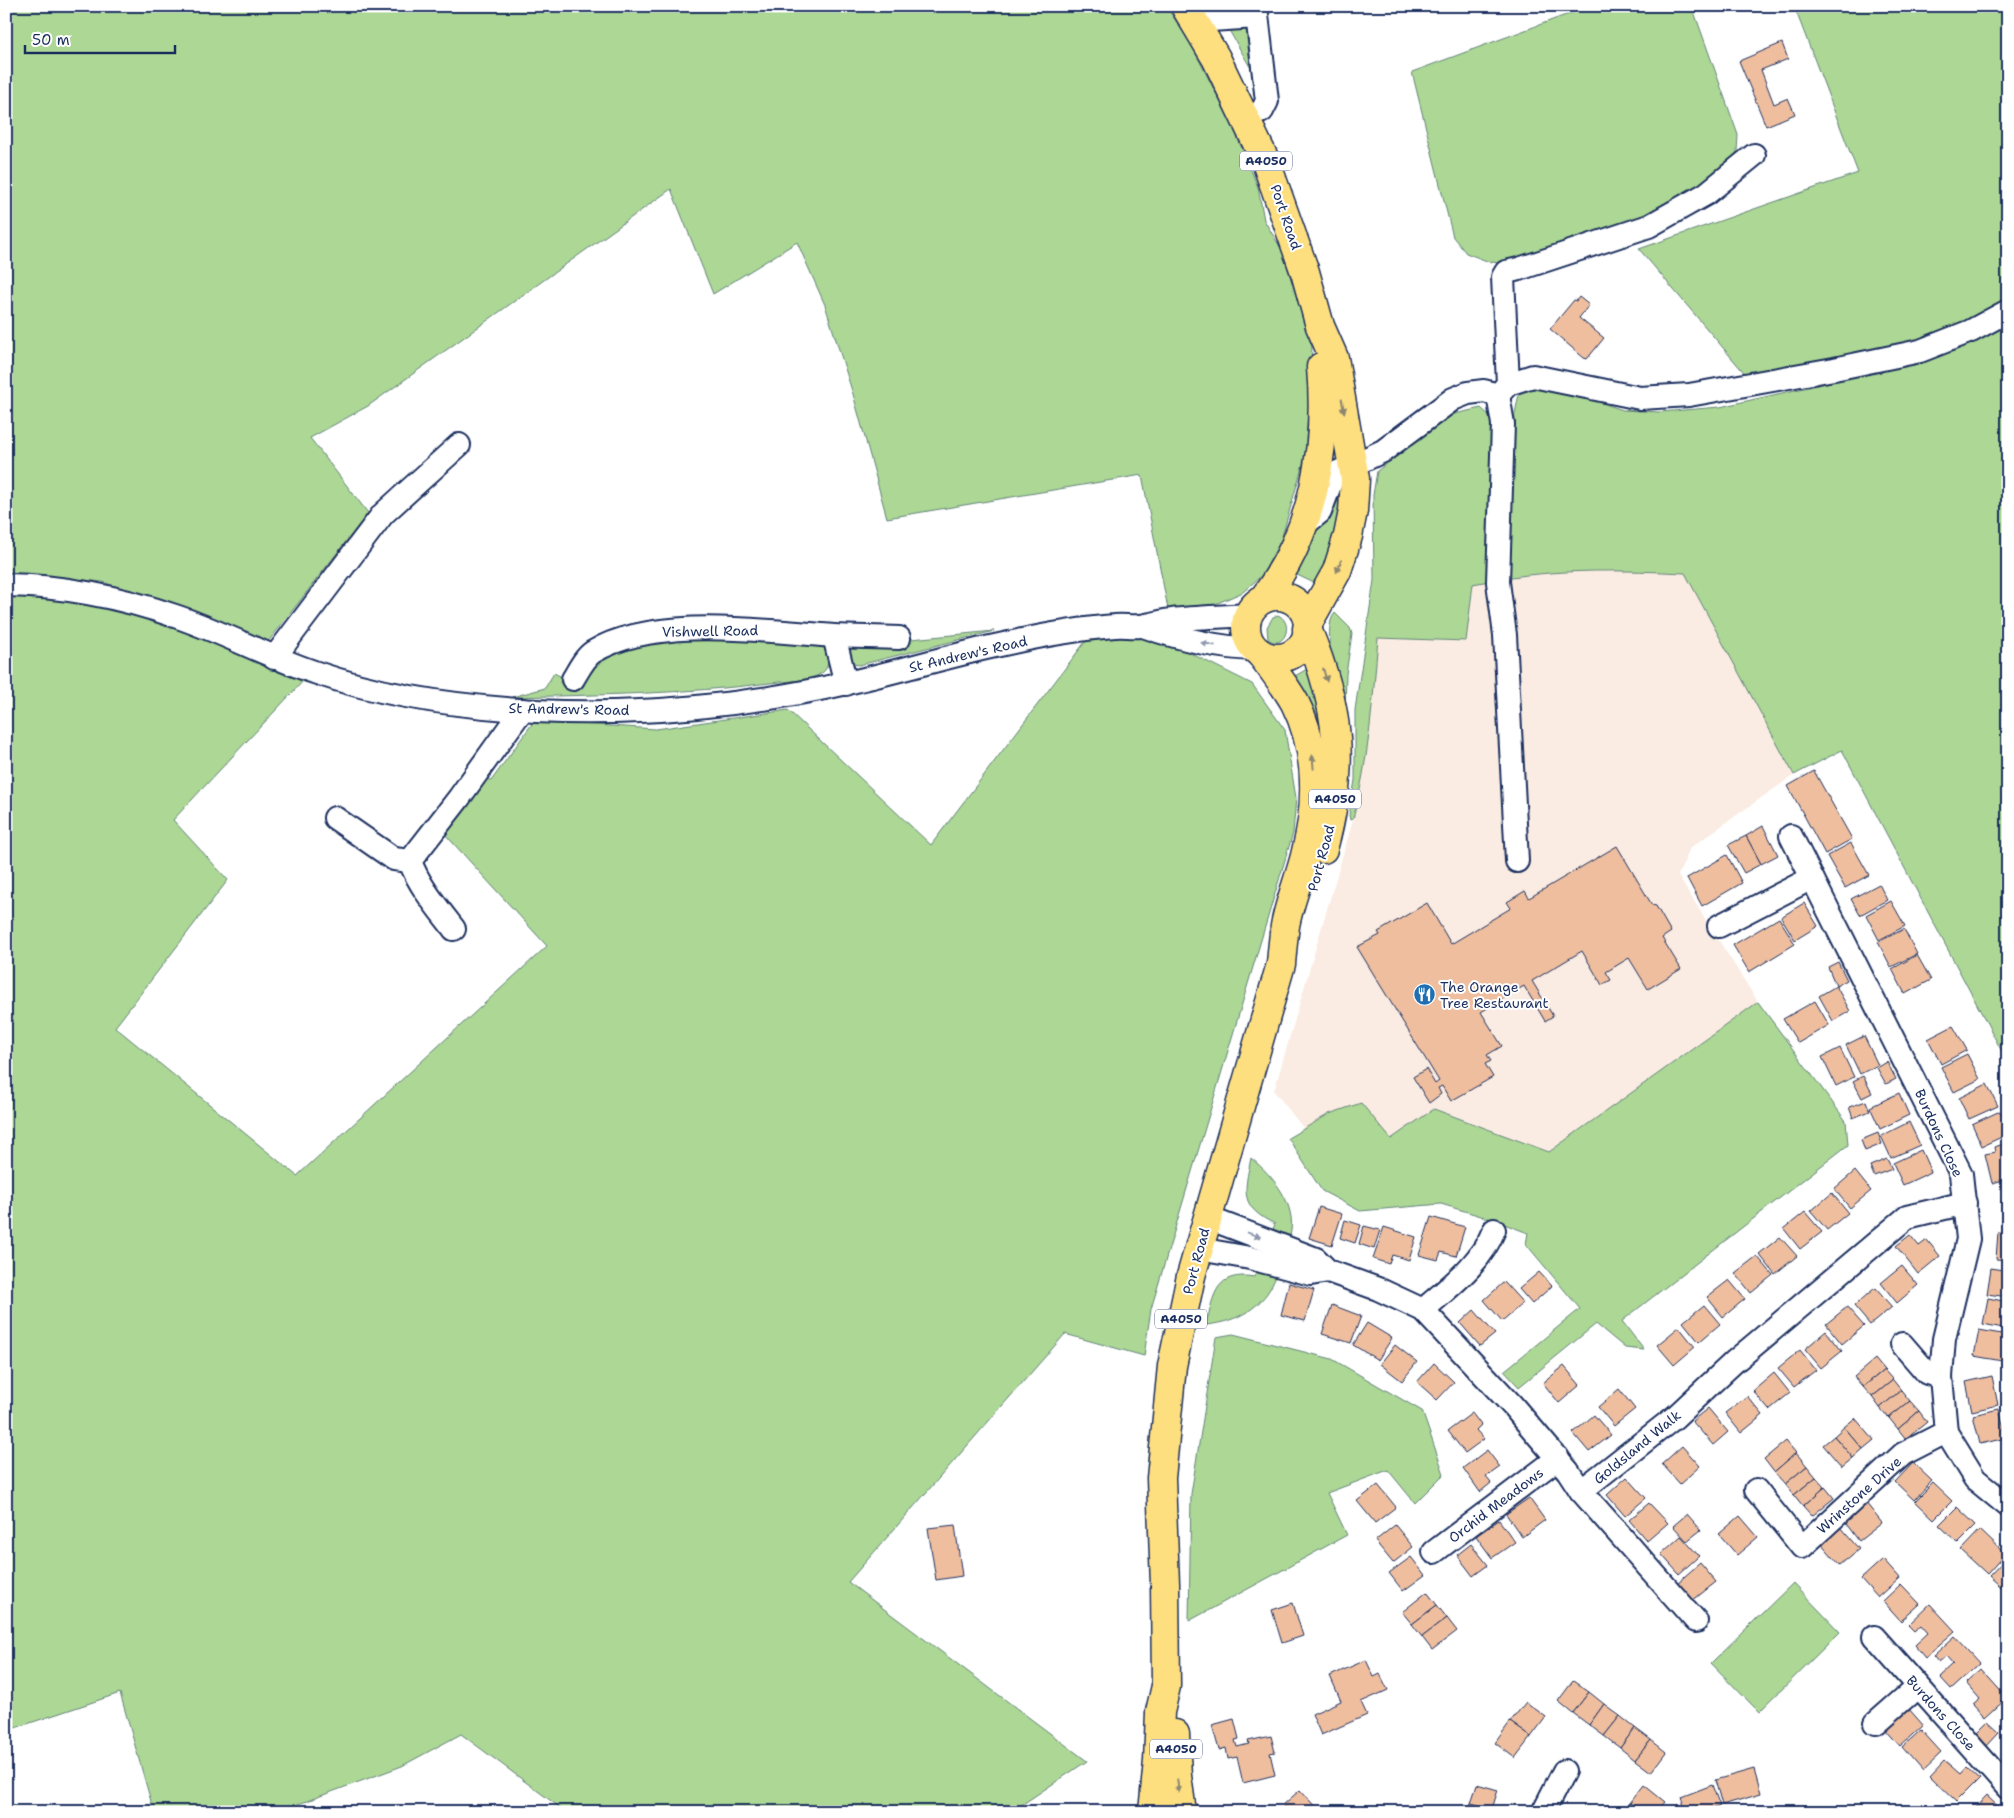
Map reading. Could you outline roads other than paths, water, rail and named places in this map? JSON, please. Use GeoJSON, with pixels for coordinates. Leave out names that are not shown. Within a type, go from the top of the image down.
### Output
{"type":"FeatureCollection","features":[{"type":"Feature","properties":{"kind":"main road","name":"Port Road"},"geometry":{"type":"LineString","coordinates":[[1192,16],[1246,118],[1278,191],[1305,272],[1320,326],[1334,358],[1347,426],[1354,479],[1348,536],[1337,571],[1308,626],[1331,699],[1336,727],[1337,774],[1331,822],[1300,931],[1281,964]]}},
{"type":"Feature","properties":{"kind":"main road","name":"Port Road"},"geometry":{"type":"LineString","coordinates":[[1255,607],[1284,568],[1303,525],[1319,470],[1323,394],[1320,326]]}},
{"type":"Feature","properties":{"kind":"main road"},"geometry":{"type":"LineString","coordinates":[[1272,596],[1289,598],[1298,604],[1305,612],[1308,626],[1307,637],[1301,647],[1293,654],[1283,657],[1270,657],[1258,651],[1247,636],[1246,626],[1255,607],[1272,596]]}},
{"type":"Feature","properties":{"kind":"main road","name":"Port Road"},"geometry":{"type":"LineString","coordinates":[[1153,1812],[1160,1712],[1166,1686],[1161,1478],[1172,1366],[1199,1248],[1281,964],[1285,926],[1306,855],[1313,818],[1314,779],[1312,751],[1305,725],[1285,688],[1258,651]]}},
{"type":"Feature","properties":{"kind":"main road","name":"Port Road"},"geometry":{"type":"LineString","coordinates":[[1166,1686],[1174,1712],[1177,1776],[1182,1812]]}},
{"type":"Feature","properties":{"kind":"street"},"geometry":{"type":"LineString","coordinates":[[1192,16],[1211,20],[1257,12],[1267,101],[1262,111],[1246,118]]}},
{"type":"Feature","properties":{"kind":"street"},"geometry":{"type":"LineString","coordinates":[[1517,861],[1505,635],[1498,582],[1503,424],[1503,278],[1506,272],[1649,226],[1706,194],[1754,155]]}},
{"type":"Feature","properties":{"kind":"street"},"geometry":{"type":"LineString","coordinates":[[1303,525],[1320,512],[1334,474],[1383,450],[1453,399],[1468,393],[1503,390],[1533,376],[1640,398],[1689,395],[1834,369],[1920,351],[1972,331],[2008,311]]}},
{"type":"Feature","properties":{"kind":"street"},"geometry":{"type":"LineString","coordinates":[[274,658],[383,514],[459,444]]}},
{"type":"Feature","properties":{"kind":"street","name":"St Andrew's Road"},"geometry":{"type":"LineString","coordinates":[[6,585],[40,586],[97,594],[176,616],[274,658],[318,674],[400,694],[522,710],[604,711],[692,706],[765,698],[846,684],[1003,644],[1100,628],[1142,626],[1255,607]]}},
{"type":"Feature","properties":{"kind":"street","name":"St Andrew's Road"},"geometry":{"type":"LineString","coordinates":[[1142,626],[1183,639],[1228,648],[1258,651]]}},
{"type":"Feature","properties":{"kind":"street","name":"Vishwell Road"},"geometry":{"type":"LineString","coordinates":[[573,679],[591,653],[619,639],[667,630],[747,628],[834,636],[899,638]]}},
{"type":"Feature","properties":{"kind":"street"},"geometry":{"type":"LineString","coordinates":[[834,636],[846,684]]}},
{"type":"Feature","properties":{"kind":"street"},"geometry":{"type":"LineString","coordinates":[[410,861],[459,798],[522,710]]}},
{"type":"Feature","properties":{"kind":"street"},"geometry":{"type":"LineString","coordinates":[[335,818],[394,859],[410,861]]}},
{"type":"Feature","properties":{"kind":"street","name":"Burdons Close"},"geometry":{"type":"LineString","coordinates":[[1791,836],[1962,1174],[1968,1239],[1944,1339],[1941,1377],[1946,1432],[1974,1479],[2008,1506]]}},
{"type":"Feature","properties":{"kind":"street"},"geometry":{"type":"LineString","coordinates":[[410,861],[414,872],[425,890],[454,929]]}},
{"type":"Feature","properties":{"kind":"street"},"geometry":{"type":"LineString","coordinates":[[1719,926],[1812,878]]}},
{"type":"Feature","properties":{"kind":"street","name":"Goldsland Walk"},"geometry":{"type":"LineString","coordinates":[[1208,1218],[1316,1259],[1328,1271],[1378,1289],[1423,1310],[1512,1405],[1568,1470],[1581,1491],[1675,1417],[1734,1362],[1907,1217],[1965,1203]]}},
{"type":"Feature","properties":{"kind":"street"},"geometry":{"type":"LineString","coordinates":[[1423,1310],[1479,1260],[1489,1244],[1494,1230]]}},
{"type":"Feature","properties":{"kind":"street","name":"Goldsland Walk"},"geometry":{"type":"LineString","coordinates":[[1199,1248],[1250,1258],[1311,1274],[1328,1271]]}},
{"type":"Feature","properties":{"kind":"street"},"geometry":{"type":"LineString","coordinates":[[1902,1344],[1928,1373],[1941,1377]]}},
{"type":"Feature","properties":{"kind":"street","name":"Wrinstone Drive"},"geometry":{"type":"LineString","coordinates":[[1756,1490],[1802,1547],[1903,1454],[1946,1432]]}},
{"type":"Feature","properties":{"kind":"street","name":"Orchid Meadows"},"geometry":{"type":"LineString","coordinates":[[1434,1552],[1558,1458]]}},
{"type":"Feature","properties":{"kind":"street"},"geometry":{"type":"LineString","coordinates":[[1581,1491],[1696,1621]]}},
{"type":"Feature","properties":{"kind":"street","name":"Burdons Close"},"geometry":{"type":"LineString","coordinates":[[1874,1637],[2008,1788]]}},
{"type":"Feature","properties":{"kind":"street"},"geometry":{"type":"LineString","coordinates":[[1876,1723],[1917,1687]]}},
{"type":"Feature","properties":{"kind":"street"},"geometry":{"type":"LineString","coordinates":[[1543,1812],[1564,1771]]}},
{"type":"Feature","properties":{"kind":"place","name":"The Orange Tree Restaurant"},"geometry":{"type":"Point","coordinates":[1424,995]}}]}
